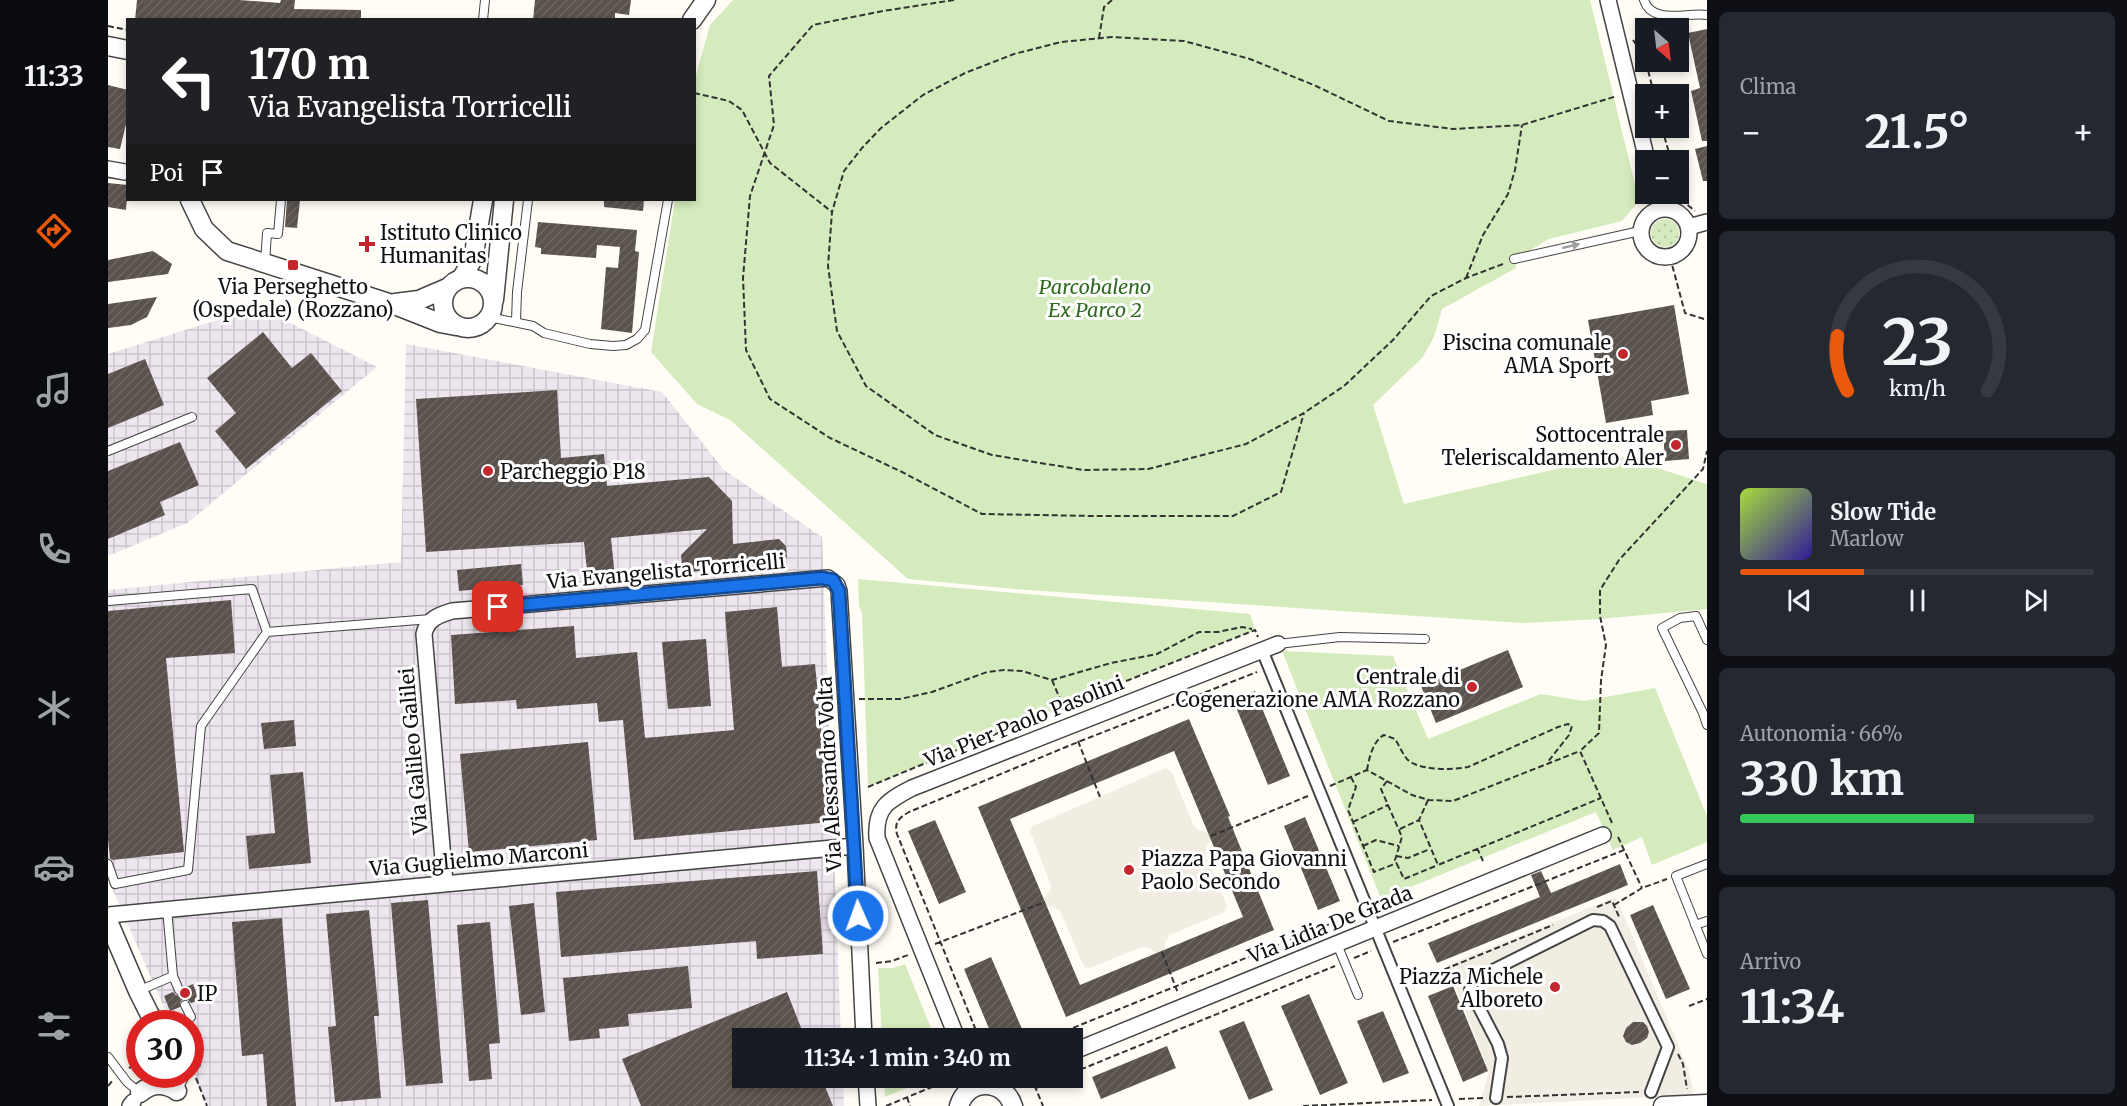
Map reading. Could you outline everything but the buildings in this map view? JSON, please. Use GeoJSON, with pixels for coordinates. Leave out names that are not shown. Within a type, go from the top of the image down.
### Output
{"type":"FeatureCollection","features":[{"type":"Feature","properties":{"kind":"street"},"geometry":{"type":"LineString","coordinates":[[693,18],[706,0]]}},
{"type":"Feature","properties":{"kind":"street"},"geometry":{"type":"LineString","coordinates":[[1608,0],[1645,150]]}},
{"type":"Feature","properties":{"kind":"street"},"geometry":{"type":"LineString","coordinates":[[108,46],[126,50]]}},
{"type":"Feature","properties":{"kind":"street"},"geometry":{"type":"LineString","coordinates":[[108,169],[125,172]]}},
{"type":"Feature","properties":{"kind":"street"},"geometry":{"type":"LineString","coordinates":[[190,201],[204,229],[227,251],[392,304],[441,323],[465,328],[474,328],[482,324],[491,310],[504,201]]}},
{"type":"Feature","properties":{"kind":"street"},"geometry":{"type":"LineString","coordinates":[[456,326],[449,320],[443,304],[454,283],[473,258],[483,201]]}},
{"type":"Feature","properties":{"kind":"street"},"geometry":{"type":"LineString","coordinates":[[1655,204],[1640,231],[1641,238],[1648,251],[1662,257],[1670,257],[1677,254],[1688,242],[1689,226],[1686,219],[1663,204]]}},
{"type":"Feature","properties":{"kind":"street"},"geometry":{"type":"LineString","coordinates":[[1689,226],[1703,218]]}},
{"type":"Feature","properties":{"kind":"street"},"geometry":{"type":"LineString","coordinates":[[392,304],[418,300],[470,278],[483,282],[489,289],[491,310]]}},
{"type":"Feature","properties":{"kind":"street","name":"Via Evangelista Torricelli"},"geometry":{"type":"LineString","coordinates":[[433,619],[452,611],[822,578],[833,580]]}},
{"type":"Feature","properties":{"kind":"street","name":"Via Alessandro Volta"},"geometry":{"type":"LineString","coordinates":[[833,580],[839,591],[863,1028]]}},
{"type":"Feature","properties":{"kind":"street","name":"Via Galileo Galilei"},"geometry":{"type":"LineString","coordinates":[[433,619],[426,626],[424,634],[445,883]]}},
{"type":"Feature","properties":{"kind":"street","name":"Via Pier Paolo Pasolini"},"geometry":{"type":"LineString","coordinates":[[953,1028],[877,838],[878,815],[884,806],[892,798],[912,788],[1278,644]]}},
{"type":"Feature","properties":{"kind":"street"},"geometry":{"type":"LineString","coordinates":[[1262,650],[1448,1106]]}},
{"type":"Feature","properties":{"kind":"street","name":"Via Lidia De Grada"},"geometry":{"type":"LineString","coordinates":[[1083,1047],[1611,833]]}},
{"type":"Feature","properties":{"kind":"street","name":"Via Guglielmo Marconi"},"geometry":{"type":"LineString","coordinates":[[108,915],[855,846]]}},
{"type":"Feature","properties":{"kind":"street"},"geometry":{"type":"LineString","coordinates":[[1496,1098],[1502,1058],[1498,1044],[1470,990],[1473,982],[1480,976],[1593,920],[1603,921],[1610,926],[1668,1047],[1651,1092]]}},
{"type":"Feature","properties":{"kind":"street"},"geometry":{"type":"LineString","coordinates":[[108,921],[147,1010]]}},
{"type":"Feature","properties":{"kind":"street"},"geometry":{"type":"LineString","coordinates":[[134,1102],[148,1087],[156,1085],[168,1086],[182,1098]]}},
{"type":"Feature","properties":{"kind":"street"},"geometry":{"type":"LineString","coordinates":[[134,1102],[143,1088]]}},
{"type":"Feature","properties":{"kind":"street"},"geometry":{"type":"LineString","coordinates":[[866,1088],[867,1106]]}},
{"type":"Feature","properties":{"kind":"street"},"geometry":{"type":"LineString","coordinates":[[959,1105],[966,1092],[972,1088]]}},
{"type":"Feature","properties":{"kind":"street"},"geometry":{"type":"LineString","coordinates":[[1000,1088],[1012,1104]]}},
{"type":"Feature","properties":{"kind":"street"},"geometry":{"type":"LineString","coordinates":[[1012,1104],[1018,1088]]}},
{"type":"Feature","properties":{"kind":"street"},"geometry":{"type":"LineString","coordinates":[[1663,1106],[1707,1104]]}},
{"type":"Feature","properties":{"kind":"lane"},"geometry":{"type":"LineString","coordinates":[[483,18],[485,0]]}},
{"type":"Feature","properties":{"kind":"lane"},"geometry":{"type":"LineString","coordinates":[[1644,0],[1650,11],[1658,15],[1707,15]]}},
{"type":"Feature","properties":{"kind":"lane"},"geometry":{"type":"LineString","coordinates":[[265,264],[267,233],[279,234],[281,201]]}},
{"type":"Feature","properties":{"kind":"lane"},"geometry":{"type":"LineString","coordinates":[[516,321],[517,292],[528,201]]}},
{"type":"Feature","properties":{"kind":"lane"},"geometry":{"type":"LineString","coordinates":[[491,310],[533,326],[544,333],[590,344],[626,345],[638,339],[645,330],[668,201]]}},
{"type":"Feature","properties":{"kind":"lane"},"geometry":{"type":"LineString","coordinates":[[1514,259],[1640,231]]}},
{"type":"Feature","properties":{"kind":"lane"},"geometry":{"type":"LineString","coordinates":[[108,452],[192,417]]}},
{"type":"Feature","properties":{"kind":"lane"},"geometry":{"type":"LineString","coordinates":[[108,601],[252,589],[267,632]]}},
{"type":"Feature","properties":{"kind":"lane"},"geometry":{"type":"LineString","coordinates":[[1707,640],[1696,616],[1680,618],[1662,628],[1707,725]]}},
{"type":"Feature","properties":{"kind":"lane"},"geometry":{"type":"LineString","coordinates":[[267,632],[433,619]]}},
{"type":"Feature","properties":{"kind":"lane"},"geometry":{"type":"LineString","coordinates":[[108,864],[115,884],[188,870],[201,726],[267,632]]}},
{"type":"Feature","properties":{"kind":"lane","name":"Via Pier Paolo Pasolini"},"geometry":{"type":"LineString","coordinates":[[1278,644],[1340,637],[1425,639]]}},
{"type":"Feature","properties":{"kind":"lane"},"geometry":{"type":"LineString","coordinates":[[1707,864],[1676,876],[1707,954]]}},
{"type":"Feature","properties":{"kind":"lane"},"geometry":{"type":"LineString","coordinates":[[167,909],[172,976],[178,990]]}},
{"type":"Feature","properties":{"kind":"lane"},"geometry":{"type":"LineString","coordinates":[[1695,925],[1707,921]]}},
{"type":"Feature","properties":{"kind":"lane"},"geometry":{"type":"LineString","coordinates":[[1337,944],[1358,995]]}},
{"type":"Feature","properties":{"kind":"lane"},"geometry":{"type":"LineString","coordinates":[[138,991],[172,976]]}},
{"type":"Feature","properties":{"kind":"lane"},"geometry":{"type":"LineString","coordinates":[[185,1005],[188,1010]]}},
{"type":"Feature","properties":{"kind":"lane"},"geometry":{"type":"LineString","coordinates":[[108,1057],[128,1082],[134,1102]]}},
{"type":"Feature","properties":{"kind":"path"},"geometry":{"type":"LineString","coordinates":[[954,0],[813,25],[769,76],[774,125],[750,196],[743,278],[746,350],[770,399],[830,438],[982,514],[1233,516],[1281,492],[1304,413]]}},
{"type":"Feature","properties":{"kind":"path"},"geometry":{"type":"LineString","coordinates":[[1099,38],[1104,7],[1112,0]]}},
{"type":"Feature","properties":{"kind":"path"},"geometry":{"type":"LineString","coordinates":[[108,26],[126,30]]}},
{"type":"Feature","properties":{"kind":"path"},"geometry":{"type":"LineString","coordinates":[[1514,259],[1466,278],[1431,296],[1393,340],[1344,386],[1304,413],[1246,444],[1148,469],[1083,470],[992,455],[935,435],[866,386],[837,331],[828,266],[832,212],[844,171],[881,128],[923,95],[965,73],[1014,54],[1061,42],[1112,37],[1184,41],[1239,56],[1316,86],[1389,121],[1453,129],[1521,125],[1631,92]]}},
{"type":"Feature","properties":{"kind":"path"},"geometry":{"type":"LineString","coordinates":[[696,93],[729,100],[742,110],[770,163],[832,212]]}},
{"type":"Feature","properties":{"kind":"path"},"geometry":{"type":"LineString","coordinates":[[1466,278],[1484,236],[1508,194],[1515,170],[1521,125]]}},
{"type":"Feature","properties":{"kind":"path"},"geometry":{"type":"LineString","coordinates":[[1686,204],[1703,218]]}},
{"type":"Feature","properties":{"kind":"path"},"geometry":{"type":"LineString","coordinates":[[1670,257],[1685,313],[1707,320]]}},
{"type":"Feature","properties":{"kind":"path"},"geometry":{"type":"LineString","coordinates":[[1367,770],[1412,795],[1429,800],[1453,801],[1580,752],[1599,733],[1600,680],[1606,645],[1600,616],[1600,590],[1619,560],[1703,469],[1707,451]]}},
{"type":"Feature","properties":{"kind":"path"},"geometry":{"type":"LineString","coordinates":[[859,699],[910,697],[932,692],[987,672],[1004,670],[1022,671],[1052,680],[1111,663],[1157,654],[1199,632],[1218,632],[1242,627],[1255,630]]}},
{"type":"Feature","properties":{"kind":"path"},"geometry":{"type":"LineString","coordinates":[[1255,630],[1262,650]]}},
{"type":"Feature","properties":{"kind":"path"},"geometry":{"type":"LineString","coordinates":[[868,787],[1255,630]]}},
{"type":"Feature","properties":{"kind":"path"},"geometry":{"type":"LineString","coordinates":[[975,1028],[897,834],[895,827],[897,822],[909,812],[1269,667]]}},
{"type":"Feature","properties":{"kind":"path"},"geometry":{"type":"LineString","coordinates":[[1052,680],[1100,796]]}},
{"type":"Feature","properties":{"kind":"path"},"geometry":{"type":"LineString","coordinates":[[1367,770],[1375,745],[1384,735],[1395,739],[1408,760],[1416,765],[1454,769],[1468,766],[1558,727],[1568,724],[1572,726],[1569,735],[1547,763]]}},
{"type":"Feature","properties":{"kind":"path"},"geometry":{"type":"LineString","coordinates":[[1580,752],[1601,798],[1611,833],[1642,888]]}},
{"type":"Feature","properties":{"kind":"path"},"geometry":{"type":"LineString","coordinates":[[1212,836],[1367,770]]}},
{"type":"Feature","properties":{"kind":"path"},"geometry":{"type":"LineString","coordinates":[[1351,777],[1356,787],[1348,810],[1374,872],[1397,863]]}},
{"type":"Feature","properties":{"kind":"path"},"geometry":{"type":"LineString","coordinates":[[1387,781],[1381,789],[1402,837],[1396,856],[1404,879],[1601,798]]}},
{"type":"Feature","properties":{"kind":"path"},"geometry":{"type":"LineString","coordinates":[[1399,829],[1419,820],[1429,800]]}},
{"type":"Feature","properties":{"kind":"path"},"geometry":{"type":"LineString","coordinates":[[1353,822],[1388,805]]}},
{"type":"Feature","properties":{"kind":"path"},"geometry":{"type":"LineString","coordinates":[[1419,820],[1438,865]]}},
{"type":"Feature","properties":{"kind":"path"},"geometry":{"type":"LineString","coordinates":[[1363,846],[1376,840],[1399,846]]}},
{"type":"Feature","properties":{"kind":"path"},"geometry":{"type":"LineString","coordinates":[[1477,848],[1483,861]]}},
{"type":"Feature","properties":{"kind":"path"},"geometry":{"type":"LineString","coordinates":[[1396,856],[1408,858],[1431,849]]}},
{"type":"Feature","properties":{"kind":"path"},"geometry":{"type":"LineString","coordinates":[[1614,905],[1642,888],[1676,876]]}},
{"type":"Feature","properties":{"kind":"path"},"geometry":{"type":"LineString","coordinates":[[1591,910],[1612,901],[1623,926]]}},
{"type":"Feature","properties":{"kind":"path"},"geometry":{"type":"LineString","coordinates":[[860,962],[892,962],[1045,902]]}},
{"type":"Feature","properties":{"kind":"path"},"geometry":{"type":"LineString","coordinates":[[1073,1028],[1368,908]]}},
{"type":"Feature","properties":{"kind":"path"},"geometry":{"type":"LineString","coordinates":[[1400,987],[1560,922]]}},
{"type":"Feature","properties":{"kind":"path"},"geometry":{"type":"LineString","coordinates":[[1162,952],[1176,986],[1181,1007]]}},
{"type":"Feature","properties":{"kind":"path"},"geometry":{"type":"LineString","coordinates":[[1689,1006],[1707,999]]}},
{"type":"Feature","properties":{"kind":"path"},"geometry":{"type":"LineString","coordinates":[[1678,1053],[1683,1064],[1687,1089]]}},
{"type":"Feature","properties":{"kind":"path"},"geometry":{"type":"LineString","coordinates":[[108,1078],[111,1082]]}},
{"type":"Feature","properties":{"kind":"path"},"geometry":{"type":"LineString","coordinates":[[199,1088],[207,1106]]}},
{"type":"Feature","properties":{"kind":"path"},"geometry":{"type":"LineString","coordinates":[[886,1106],[930,1088]]}},
{"type":"Feature","properties":{"kind":"path"},"geometry":{"type":"LineString","coordinates":[[1036,1088],[1043,1106]]}},
{"type":"Feature","properties":{"kind":"path"},"geometry":{"type":"LineString","coordinates":[[908,1097],[910,1106]]}},
{"type":"Feature","properties":{"kind":"shaded area"},"geometry":{"type":"Polygon","coordinates":[[[259,307],[377,367],[187,523],[108,556],[108,354],[259,307]]]}},
{"type":"Feature","properties":{"kind":"shaded area"},"geometry":{"type":"Polygon","coordinates":[[[406,344],[662,392],[724,470],[822,537],[841,1028],[732,1028],[732,1088],[843,1088],[844,1106],[207,1106],[199,1088],[204,1088],[204,1010],[165,1010],[108,879],[108,590],[401,562],[406,344]]]}},
{"type":"Feature","properties":{"kind":"shaded area","name":"Piazza Papa Giovanni Paolo Secondo"},"geometry":{"type":"Polygon","coordinates":[[[1166,768],[1172,773],[1194,826],[1198,830],[1210,833],[1213,839],[1206,846],[1206,856],[1227,906],[1225,912],[1170,935],[1165,943],[1165,951],[1157,954],[1151,949],[1142,947],[1089,968],[1084,967],[1060,911],[1046,906],[1043,899],[1050,891],[1051,885],[1030,831],[1033,826],[1166,768]]]}},
{"type":"Feature","properties":{"kind":"shaded area","name":"Piazza Michele Alboreto"},"geometry":{"type":"Polygon","coordinates":[[[1616,897],[1689,1071],[1694,1095],[1479,1106],[1489,1072],[1447,965],[1616,897]]]}},
{"type":"Feature","properties":{"kind":"green space","name":"Parcobaleno Ex Parco 2"},"geometry":{"type":"Polygon","coordinates":[[[733,0],[1590,0],[1635,185],[1636,204],[1622,221],[1549,239],[1515,259],[1516,268],[1442,309],[1434,337],[1422,358],[1373,405],[1404,504],[1617,455],[1707,484],[1707,609],[1600,619],[1522,623],[1027,590],[908,579],[730,420],[697,404],[651,352],[675,201],[696,201],[696,75],[710,25],[733,0]]]}},
{"type":"Feature","properties":{"kind":"green space"},"geometry":{"type":"Polygon","coordinates":[[[1665,219],[1675,223],[1679,233],[1675,243],[1665,247],[1655,243],[1651,233],[1655,223],[1665,219]]]}},
{"type":"Feature","properties":{"kind":"green space"},"geometry":{"type":"Polygon","coordinates":[[[858,579],[1250,614],[1255,630],[868,787],[862,613],[859,606],[858,579]]]}},
{"type":"Feature","properties":{"kind":"green space"},"geometry":{"type":"Polygon","coordinates":[[[1282,651],[1393,656],[1428,739],[1541,694],[1584,701],[1655,688],[1707,816],[1707,842],[1652,865],[1642,837],[1613,850],[1596,812],[1381,899],[1282,651]]]}},
{"type":"Feature","properties":{"kind":"green space"},"geometry":{"type":"Polygon","coordinates":[[[905,964],[931,1028],[881,1028],[878,968],[893,968],[905,964]]]}},
{"type":"Feature","properties":{"kind":"green space"},"geometry":{"type":"Polygon","coordinates":[[[885,1088],[907,1088],[885,1097],[885,1088]]]}},
{"type":"Feature","properties":{"kind":"place","name":"Istituto Clinico Humanitas"},"geometry":{"type":"Point","coordinates":[367,244]}},
{"type":"Feature","properties":{"kind":"place","name":"Via Perseghetto (Ospedale) (Rozzano)"},"geometry":{"type":"Point","coordinates":[293,265]}},
{"type":"Feature","properties":{"kind":"place","name":"Piscina comunale AMA Sport"},"geometry":{"type":"Point","coordinates":[1623,354]}},
{"type":"Feature","properties":{"kind":"place","name":"Sottocentrale Teleriscaldamento Aler"},"geometry":{"type":"Point","coordinates":[1676,445]}},
{"type":"Feature","properties":{"kind":"place","name":"Parcheggio P18"},"geometry":{"type":"Point","coordinates":[488,471]}},
{"type":"Feature","properties":{"kind":"place","name":"Centrale di Cogenerazione AMA Rozzano"},"geometry":{"type":"Point","coordinates":[1472,687]}},
{"type":"Feature","properties":{"kind":"place","name":"Piazza Papa Giovanni Paolo Secondo"},"geometry":{"type":"Point","coordinates":[1129,870]}},
{"type":"Feature","properties":{"kind":"place","name":"Piazza Michele Alboreto"},"geometry":{"type":"Point","coordinates":[1555,987]}},
{"type":"Feature","properties":{"kind":"place","name":"IP"},"geometry":{"type":"Point","coordinates":[185,993]}},
{"type":"Feature","properties":{"kind":"route"},"geometry":{"type":"LineString","coordinates":[[498,607],[822,578],[833,580],[839,591],[858,916]]}}]}
